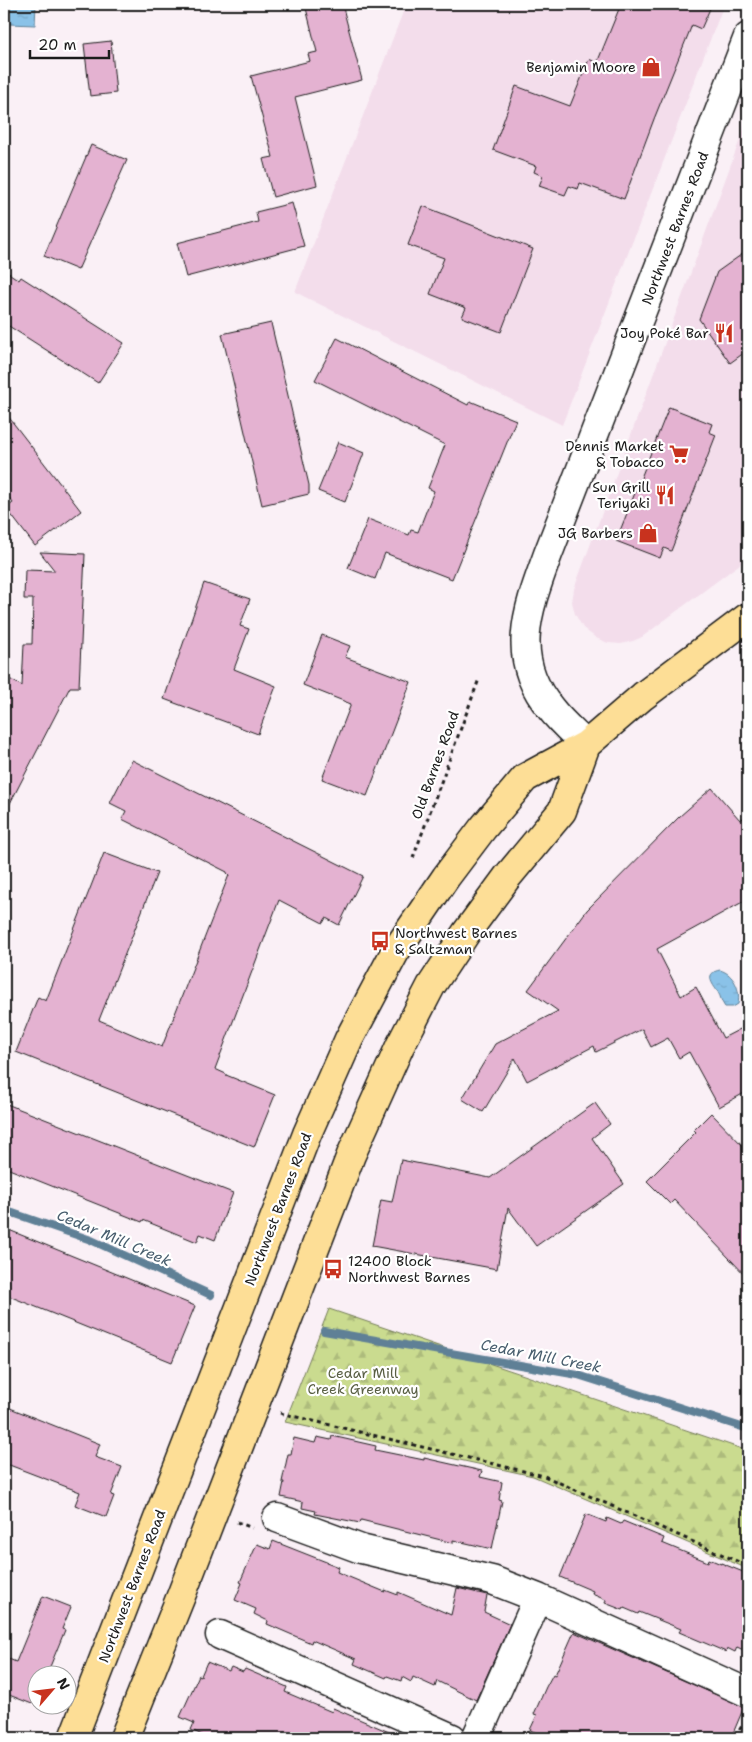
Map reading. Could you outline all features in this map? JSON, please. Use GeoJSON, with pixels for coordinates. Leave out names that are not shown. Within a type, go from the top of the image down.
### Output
{"type":"FeatureCollection","features":[{"type":"Feature","properties":{"kind":"main road"},"geometry":{"type":"LineString","coordinates":[[124,1738],[351,1155],[400,1046],[431,986],[466,933],[508,876],[562,811],[586,745],[643,696],[748,617]]}},
{"type":"Feature","properties":{"kind":"main road","name":"Northwest Barnes Road"},"geometry":{"type":"LineString","coordinates":[[73,1738],[307,1134],[349,1039],[395,952],[446,877],[483,828],[525,778],[586,745]]}},
{"type":"Feature","properties":{"kind":"street","name":"Northwest Barnes Road"},"geometry":{"type":"LineString","coordinates":[[586,745],[550,709],[536,688],[528,669],[525,652],[531,602],[748,37]]}},
{"type":"Feature","properties":{"kind":"street"},"geometry":{"type":"LineString","coordinates":[[268,1524],[361,1549],[492,1580],[538,1598],[747,1704]]}},
{"type":"Feature","properties":{"kind":"street"},"geometry":{"type":"LineString","coordinates":[[476,1738],[538,1598]]}},
{"type":"Feature","properties":{"kind":"street"},"geometry":{"type":"LineString","coordinates":[[220,1635],[452,1738]]}},
{"type":"Feature","properties":{"kind":"path","name":"Old Barnes Road"},"geometry":{"type":"LineString","coordinates":[[413,858],[479,679]]}},
{"type":"Feature","properties":{"kind":"path"},"geometry":{"type":"LineString","coordinates":[[254,1407],[544,1476],[748,1566]]}},
{"type":"Feature","properties":{"kind":"path"},"geometry":{"type":"LineString","coordinates":[[213,1512],[268,1524]]}},
{"type":"Feature","properties":{"kind":"path"},"geometry":{"type":"LineString","coordinates":[[738,1738],[747,1704]]}},
{"type":"Feature","properties":{"kind":"shaded area"},"geometry":{"type":"Polygon","coordinates":[[[398,4],[724,4],[562,425],[295,292],[403,12],[398,4]]]}},
{"type":"Feature","properties":{"kind":"shaded area"},"geometry":{"type":"Polygon","coordinates":[[[748,118],[748,558],[642,637],[621,644],[608,643],[596,638],[583,628],[575,614],[572,602],[574,589],[748,118]]]}},
{"type":"Feature","properties":{"kind":"green space","name":"Cedar Mill Creek Greenway"},"geometry":{"type":"Polygon","coordinates":[[[329,1309],[748,1451],[748,1569],[533,1476],[285,1422],[329,1309]]]}},
{"type":"Feature","properties":{"kind":"water"},"geometry":{"type":"Polygon","coordinates":[[[10,4],[36,4],[35,25],[9,24],[10,4]]]}},
{"type":"Feature","properties":{"kind":"water"},"geometry":{"type":"Polygon","coordinates":[[[720,970],[733,979],[737,988],[738,1004],[733,1007],[725,1007],[712,982],[712,974],[720,970]]]}},
{"type":"Feature","properties":{"kind":"building"},"geometry":{"type":"Polygon","coordinates":[[[305,4],[342,4],[362,80],[295,97],[317,185],[273,197],[263,159],[273,157],[251,76],[310,61],[308,54],[317,52],[305,4]]]}},
{"type":"Feature","properties":{"kind":"building"},"geometry":{"type":"Polygon","coordinates":[[[621,4],[712,4],[701,29],[692,25],[624,199],[580,183],[578,189],[569,186],[565,195],[539,186],[543,176],[534,172],[536,166],[493,150],[516,86],[570,106],[589,59],[597,63],[621,4]]]}},
{"type":"Feature","properties":{"kind":"building"},"geometry":{"type":"Polygon","coordinates":[[[111,41],[116,93],[90,96],[84,44],[111,41]]]}},
{"type":"Feature","properties":{"kind":"building"},"geometry":{"type":"Polygon","coordinates":[[[91,145],[127,160],[78,270],[44,256],[91,145]]]}},
{"type":"Feature","properties":{"kind":"building"},"geometry":{"type":"Polygon","coordinates":[[[292,203],[304,246],[186,277],[177,243],[258,222],[256,212],[292,203]]]}},
{"type":"Feature","properties":{"kind":"building"},"geometry":{"type":"Polygon","coordinates":[[[423,206],[533,249],[501,332],[462,317],[466,308],[430,294],[444,258],[408,245],[423,206]]]}},
{"type":"Feature","properties":{"kind":"building"},"geometry":{"type":"Polygon","coordinates":[[[748,250],[748,350],[730,363],[699,319],[717,272],[748,250]]]}},
{"type":"Feature","properties":{"kind":"building"},"geometry":{"type":"Polygon","coordinates":[[[4,270],[19,280],[21,277],[124,343],[98,383],[4,323],[4,270]]]}},
{"type":"Feature","properties":{"kind":"building"},"geometry":{"type":"Polygon","coordinates":[[[271,323],[309,485],[309,494],[262,505],[222,334],[271,323]]]}},
{"type":"Feature","properties":{"kind":"building"},"geometry":{"type":"Polygon","coordinates":[[[337,338],[468,405],[470,401],[516,420],[452,579],[385,553],[375,579],[348,568],[368,519],[409,535],[411,530],[418,532],[434,491],[428,488],[445,445],[315,380],[337,338]]]}},
{"type":"Feature","properties":{"kind":"building"},"geometry":{"type":"Polygon","coordinates":[[[669,407],[712,424],[709,432],[716,435],[671,551],[664,548],[660,558],[616,541],[669,407]]]}},
{"type":"Feature","properties":{"kind":"building"},"geometry":{"type":"Polygon","coordinates":[[[4,411],[81,511],[35,546],[6,508],[13,503],[4,491],[4,411]]]}},
{"type":"Feature","properties":{"kind":"building"},"geometry":{"type":"Polygon","coordinates":[[[338,442],[364,453],[345,502],[318,491],[338,442]]]}},
{"type":"Feature","properties":{"kind":"building"},"geometry":{"type":"Polygon","coordinates":[[[40,552],[85,554],[79,687],[70,687],[4,815],[4,676],[22,686],[24,644],[32,644],[33,599],[24,599],[25,570],[55,571],[40,552]]]}},
{"type":"Feature","properties":{"kind":"building"},"geometry":{"type":"Polygon","coordinates":[[[204,583],[250,599],[240,626],[249,629],[234,669],[276,686],[258,734],[164,699],[204,583]]]}},
{"type":"Feature","properties":{"kind":"building"},"geometry":{"type":"Polygon","coordinates":[[[322,635],[350,646],[345,657],[411,682],[367,796],[322,779],[351,704],[303,685],[322,635]]]}},
{"type":"Feature","properties":{"kind":"building"},"geometry":{"type":"Polygon","coordinates":[[[132,760],[363,876],[339,925],[326,918],[323,923],[279,900],[215,1069],[275,1095],[254,1147],[16,1052],[38,997],[46,1001],[104,853],[157,873],[99,1020],[162,1047],[229,875],[227,872],[122,819],[126,811],[110,803],[132,760]]]}},
{"type":"Feature","properties":{"kind":"building"},"geometry":{"type":"Polygon","coordinates":[[[712,788],[740,820],[748,815],[748,899],[657,949],[681,996],[696,987],[723,1038],[748,1025],[748,1091],[719,1107],[689,1052],[679,1058],[668,1038],[651,1047],[642,1029],[596,1052],[594,1046],[527,1081],[515,1058],[483,1112],[462,1099],[495,1044],[558,1011],[528,990],[587,910],[680,816],[712,788]]]}},
{"type":"Feature","properties":{"kind":"building"},"geometry":{"type":"Polygon","coordinates":[[[4,1103],[233,1193],[215,1240],[200,1234],[197,1242],[4,1167],[4,1103]]]}},
{"type":"Feature","properties":{"kind":"building"},"geometry":{"type":"Polygon","coordinates":[[[595,1103],[610,1124],[592,1138],[624,1184],[536,1246],[508,1208],[497,1269],[372,1246],[381,1200],[392,1202],[401,1160],[490,1178],[595,1103]]]}},
{"type":"Feature","properties":{"kind":"building"},"geometry":{"type":"Polygon","coordinates":[[[711,1113],[748,1151],[748,1278],[674,1200],[670,1204],[647,1181],[696,1132],[694,1130],[711,1113]]]}},
{"type":"Feature","properties":{"kind":"building"},"geometry":{"type":"Polygon","coordinates":[[[4,1228],[195,1306],[172,1362],[4,1294],[4,1228]]]}},
{"type":"Feature","properties":{"kind":"building"},"geometry":{"type":"Polygon","coordinates":[[[4,1408],[9,1411],[10,1408],[100,1444],[95,1457],[122,1467],[111,1495],[114,1496],[106,1517],[75,1505],[80,1492],[4,1463],[4,1408]]]}},
{"type":"Feature","properties":{"kind":"building"},"geometry":{"type":"Polygon","coordinates":[[[332,1436],[376,1446],[375,1450],[424,1460],[424,1458],[482,1471],[480,1477],[502,1482],[499,1500],[502,1501],[492,1549],[453,1540],[453,1543],[361,1520],[360,1523],[315,1514],[316,1511],[302,1508],[303,1502],[281,1497],[288,1454],[291,1454],[294,1438],[315,1443],[317,1437],[331,1440],[332,1436]]]}},
{"type":"Feature","properties":{"kind":"building"},"geometry":{"type":"Polygon","coordinates":[[[586,1514],[606,1522],[607,1518],[621,1524],[623,1521],[664,1538],[662,1543],[708,1562],[709,1559],[748,1574],[748,1652],[737,1647],[735,1652],[727,1648],[726,1652],[679,1632],[681,1629],[639,1612],[638,1614],[605,1603],[606,1600],[592,1594],[593,1591],[560,1577],[586,1514]]]}},
{"type":"Feature","properties":{"kind":"building"},"geometry":{"type":"Polygon","coordinates":[[[273,1541],[339,1567],[337,1572],[385,1592],[385,1590],[398,1595],[398,1592],[451,1615],[457,1588],[487,1595],[484,1612],[510,1624],[476,1700],[437,1681],[435,1687],[413,1677],[411,1682],[402,1677],[401,1681],[387,1676],[386,1678],[354,1664],[356,1659],[312,1640],[311,1643],[267,1624],[268,1621],[254,1614],[256,1609],[235,1600],[242,1583],[240,1582],[257,1544],[270,1549],[273,1541]]]}},
{"type":"Feature","properties":{"kind":"building"},"geometry":{"type":"Polygon","coordinates":[[[43,1596],[71,1607],[62,1629],[65,1630],[51,1664],[28,1664],[28,1702],[4,1693],[4,1657],[16,1662],[43,1596]]]}},
{"type":"Feature","properties":{"kind":"building"},"geometry":{"type":"Polygon","coordinates":[[[574,1632],[744,1707],[731,1738],[549,1738],[530,1730],[537,1715],[534,1714],[546,1687],[553,1674],[555,1675],[574,1632]]]}},
{"type":"Feature","properties":{"kind":"building"},"geometry":{"type":"Polygon","coordinates":[[[207,1662],[229,1671],[231,1667],[243,1672],[245,1669],[287,1687],[285,1692],[332,1712],[333,1708],[403,1738],[209,1738],[191,1730],[194,1723],[180,1717],[207,1662]]]}},
{"type":"Feature","properties":{"kind":"waterway","name":"Cedar Mill Creek"},"geometry":{"type":"LineString","coordinates":[[4,1210],[91,1240],[211,1295]]}},
{"type":"Feature","properties":{"kind":"waterway","name":"Cedar Mill Creek"},"geometry":{"type":"LineString","coordinates":[[324,1331],[578,1375],[748,1429]]}},
{"type":"Feature","properties":{"kind":"place","name":"Benjamin Moore"},"geometry":{"type":"Point","coordinates":[651,67]}},
{"type":"Feature","properties":{"kind":"place","name":"Joy Poké Bar"},"geometry":{"type":"Point","coordinates":[724,333]}},
{"type":"Feature","properties":{"kind":"place","name":"Dennis Market & Tobacco"},"geometry":{"type":"Point","coordinates":[679,454]}},
{"type":"Feature","properties":{"kind":"place","name":"Sun Grill Teriyaki"},"geometry":{"type":"Point","coordinates":[665,495]}},
{"type":"Feature","properties":{"kind":"place","name":"JG Barbers"},"geometry":{"type":"Point","coordinates":[648,533]}},
{"type":"Feature","properties":{"kind":"place","name":"Northwest Barnes & Saltzman"},"geometry":{"type":"Point","coordinates":[380,941]}},
{"type":"Feature","properties":{"kind":"place","name":"12400 Block Northwest Barnes"},"geometry":{"type":"Point","coordinates":[333,1269]}}]}
